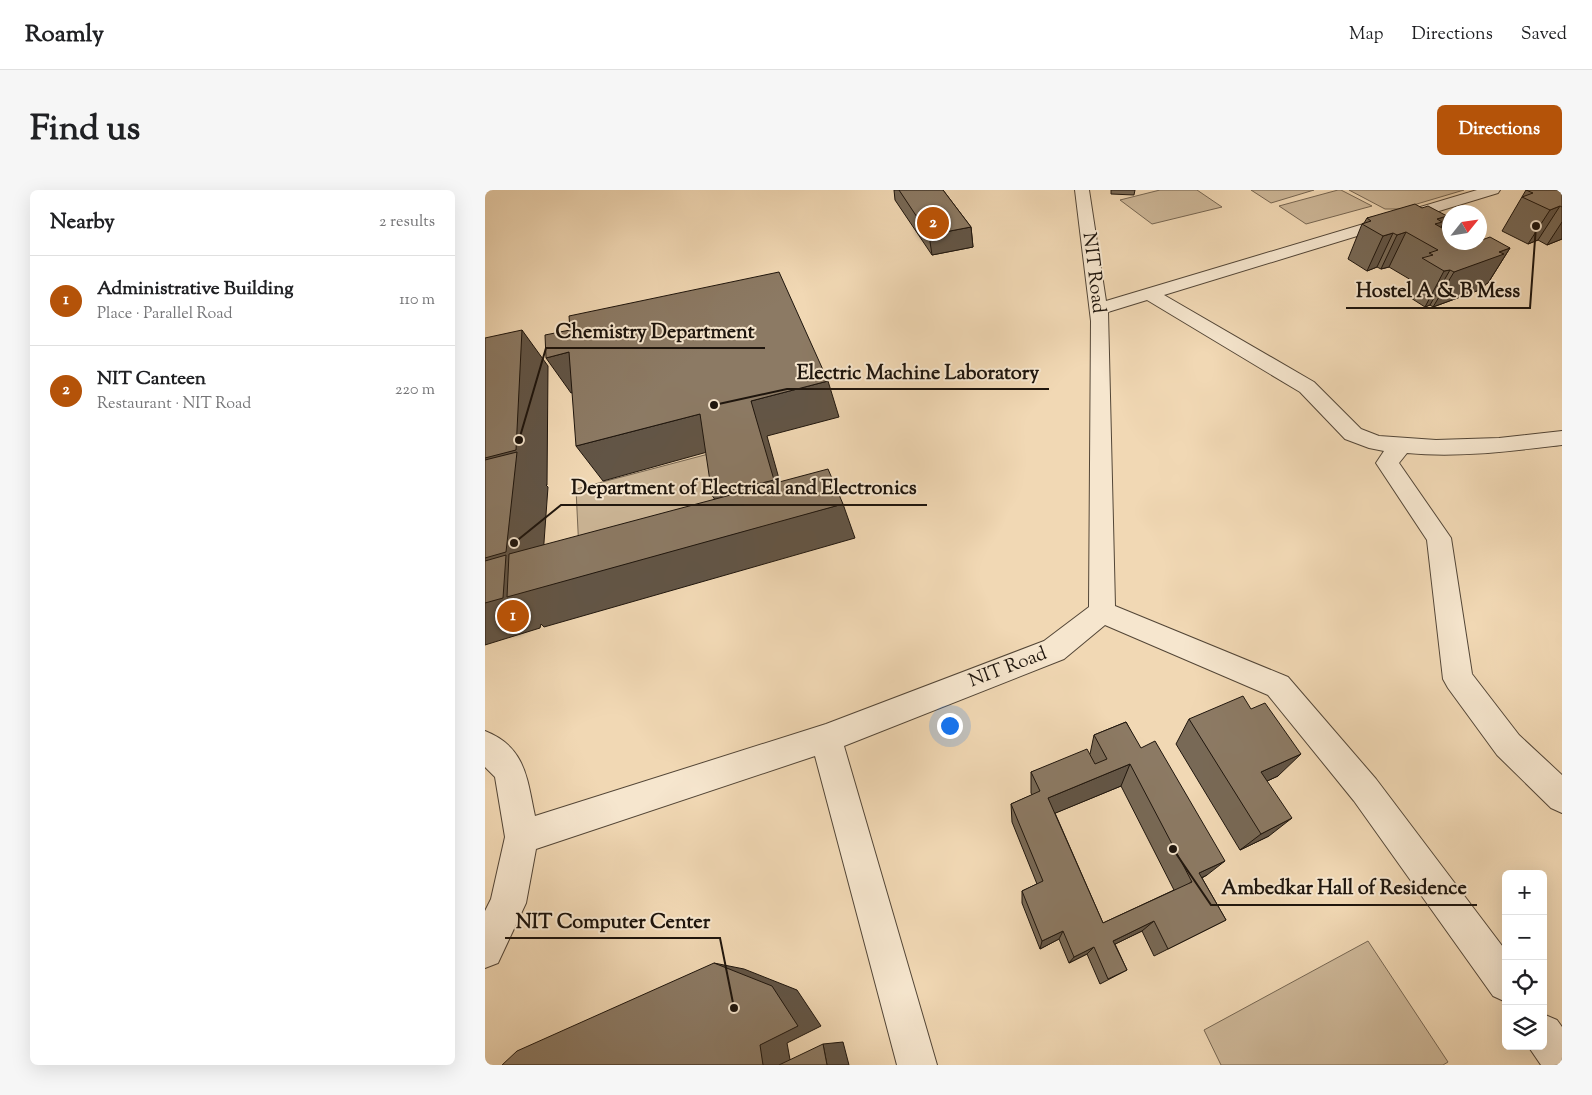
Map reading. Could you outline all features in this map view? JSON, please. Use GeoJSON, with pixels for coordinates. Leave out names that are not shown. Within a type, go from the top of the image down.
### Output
{"type":"FeatureCollection","features":[{"type":"Feature","properties":{"kind":"street","name":"NIT Road"},"geometry":{"type":"LineString","coordinates":[[522,838],[827,738],[1054,650],[1102,612],[1099,309],[1082,190]]}},
{"type":"Feature","properties":{"kind":"street"},"geometry":{"type":"LineString","coordinates":[[1099,309],[1493,190]]}},
{"type":"Feature","properties":{"kind":"street"},"geometry":{"type":"LineString","coordinates":[[1149,294],[1307,386],[1353,434],[1377,443],[1436,448],[1562,438]]}},
{"type":"Feature","properties":{"kind":"street"},"geometry":{"type":"LineString","coordinates":[[1401,445],[1387,463],[1439,538],[1458,679],[1508,745],[1562,797]]}},
{"type":"Feature","properties":{"kind":"street"},"geometry":{"type":"LineString","coordinates":[[1102,612],[1278,686],[1365,790],[1502,978]]}},
{"type":"Feature","properties":{"kind":"street"},"geometry":{"type":"LineString","coordinates":[[827,738],[917,1065]]}},
{"type":"Feature","properties":{"kind":"street"},"geometry":{"type":"LineString","coordinates":[[485,746],[509,769],[522,838],[508,903],[485,950]]}},
{"type":"Feature","properties":{"kind":"street"},"geometry":{"type":"LineString","coordinates":[[1547,1039],[1562,1060]]}},
{"type":"Feature","properties":{"kind":"shaded area"},"geometry":{"type":"Polygon","coordinates":[[[1160,190],[1197,190],[1222,207],[1152,224],[1120,200],[1160,190]]]}},
{"type":"Feature","properties":{"kind":"shaded area"},"geometry":{"type":"Polygon","coordinates":[[[1251,190],[1314,190],[1271,203],[1251,190]]]}},
{"type":"Feature","properties":{"kind":"shaded area"},"geometry":{"type":"Polygon","coordinates":[[[1338,190],[1372,206],[1306,224],[1279,206],[1338,190]]]}},
{"type":"Feature","properties":{"kind":"shaded area"},"geometry":{"type":"Polygon","coordinates":[[[1349,190],[1464,190],[1400,209],[1385,209],[1349,190]]]}},
{"type":"Feature","properties":{"kind":"shaded area"},"geometry":{"type":"Polygon","coordinates":[[[716,452],[730,529],[580,572],[576,489],[716,452]]]}},
{"type":"Feature","properties":{"kind":"shaded area"},"geometry":{"type":"Polygon","coordinates":[[[1368,941],[1448,1062],[1443,1065],[1221,1065],[1204,1030],[1368,941]]]}},
{"type":"Feature","properties":{"kind":"building"},"geometry":{"type":"Polygon","coordinates":[[[899,190],[943,190],[971,227],[929,235],[899,190]]]}},
{"type":"Feature","properties":{"kind":"building"},"geometry":{"type":"Polygon","coordinates":[[[1526,190],[1562,190],[1562,207],[1550,210],[1522,197],[1533,193],[1526,190]]]}},
{"type":"Feature","properties":{"kind":"building"},"geometry":{"type":"Polygon","coordinates":[[[1415,204],[1422,208],[1428,206],[1442,213],[1442,218],[1437,219],[1442,222],[1435,224],[1442,228],[1442,250],[1487,250],[1487,238],[1490,237],[1510,248],[1499,252],[1504,254],[1454,272],[1450,270],[1444,271],[1422,258],[1433,255],[1429,253],[1438,250],[1406,232],[1383,236],[1362,224],[1371,221],[1367,218],[1415,204]]]}},
{"type":"Feature","properties":{"kind":"building"},"geometry":{"type":"Polygon","coordinates":[[[779,272],[828,381],[751,401],[774,480],[712,495],[700,414],[576,446],[569,352],[546,358],[545,335],[570,330],[569,316],[779,272]]]}},
{"type":"Feature","properties":{"kind":"building"},"geometry":{"type":"Polygon","coordinates":[[[522,330],[516,450],[485,458],[485,338],[522,330]]]}},
{"type":"Feature","properties":{"kind":"building"},"geometry":{"type":"Polygon","coordinates":[[[517,452],[506,552],[485,558],[485,460],[517,452]]]}},
{"type":"Feature","properties":{"kind":"building"},"geometry":{"type":"Polygon","coordinates":[[[828,469],[843,504],[507,597],[509,554],[828,469]]]}},
{"type":"Feature","properties":{"kind":"building"},"geometry":{"type":"Polygon","coordinates":[[[506,555],[503,598],[485,603],[485,561],[506,555]]]}},
{"type":"Feature","properties":{"kind":"building"},"geometry":{"type":"Polygon","coordinates":[[[1243,696],[1251,709],[1265,703],[1301,754],[1261,772],[1292,818],[1261,834],[1189,719],[1243,696]]]}},
{"type":"Feature","properties":{"kind":"building"},"geometry":{"type":"Polygon","coordinates":[[[1126,722],[1141,748],[1155,741],[1225,861],[1199,873],[1226,920],[1168,949],[1154,921],[1113,941],[1127,970],[1108,979],[1094,947],[1074,957],[1063,931],[1042,941],[1022,891],[1043,881],[1011,804],[1040,791],[1031,772],[1087,749],[1095,764],[1107,759],[1094,735],[1126,722]],[[1130,764],[1048,798],[1103,923],[1192,882],[1130,764]]]}},
{"type":"Feature","properties":{"kind":"building"},"geometry":{"type":"Polygon","coordinates":[[[714,963],[772,986],[798,1026],[760,1045],[763,1065],[502,1065],[517,1051],[714,963]]]}},
{"type":"Feature","properties":{"kind":"building"},"geometry":{"type":"Polygon","coordinates":[[[823,1044],[827,1065],[779,1065],[823,1044]]]}},
{"type":"Feature","properties":{"kind":"place","name":"NIT Canteen"},"geometry":{"type":"Point","coordinates":[933,223]}},
{"type":"Feature","properties":{"kind":"place","name":"Hostel A & B Mess"},"geometry":{"type":"Point","coordinates":[1536,226]}},
{"type":"Feature","properties":{"kind":"place","name":"Electric Machine Laboratory"},"geometry":{"type":"Point","coordinates":[714,405]}},
{"type":"Feature","properties":{"kind":"place","name":"Chemistry Department"},"geometry":{"type":"Point","coordinates":[519,440]}},
{"type":"Feature","properties":{"kind":"place","name":"Department of Electrical and Electronics"},"geometry":{"type":"Point","coordinates":[514,543]}},
{"type":"Feature","properties":{"kind":"place","name":"Administrative Building"},"geometry":{"type":"Point","coordinates":[513,616]}},
{"type":"Feature","properties":{"kind":"place","name":"Ambedkar Hall of Residence"},"geometry":{"type":"Point","coordinates":[1173,849]}},
{"type":"Feature","properties":{"kind":"place","name":"NIT Computer Center"},"geometry":{"type":"Point","coordinates":[734,1008]}}]}
